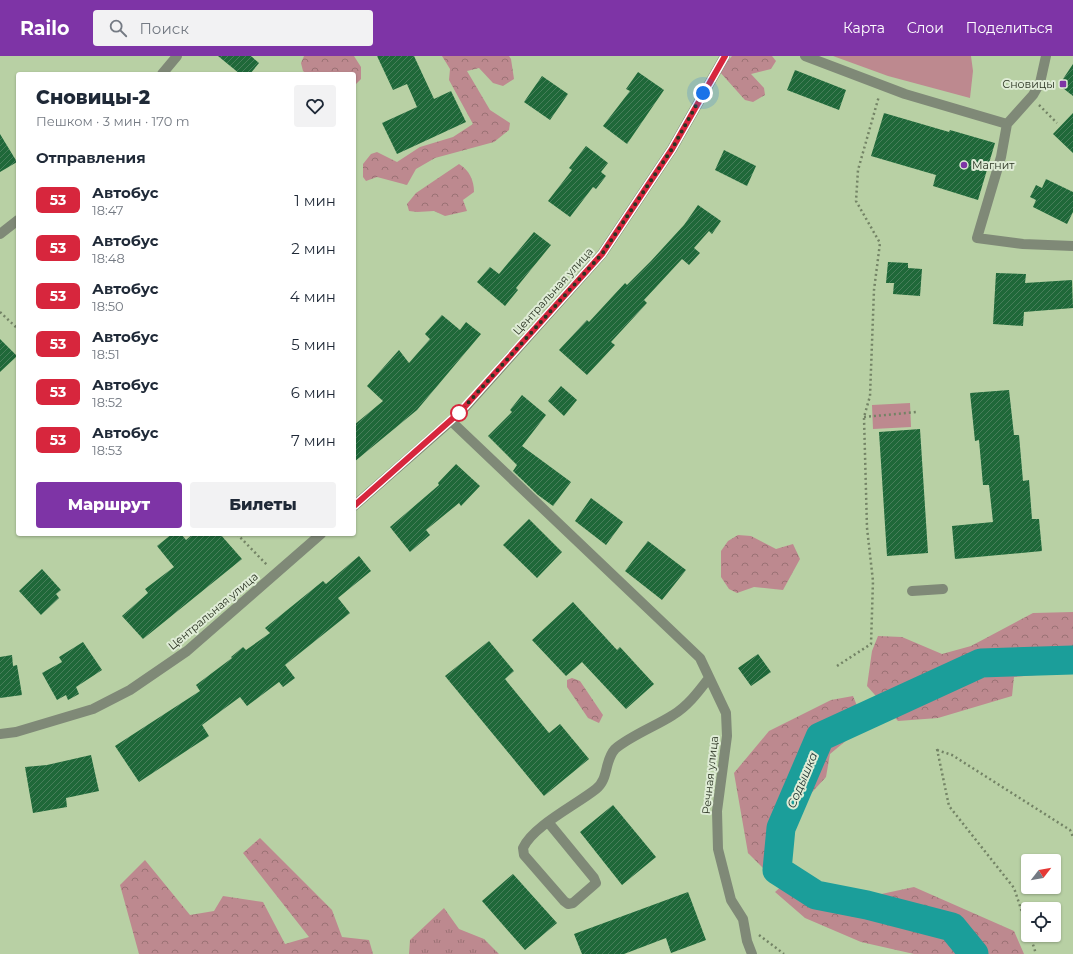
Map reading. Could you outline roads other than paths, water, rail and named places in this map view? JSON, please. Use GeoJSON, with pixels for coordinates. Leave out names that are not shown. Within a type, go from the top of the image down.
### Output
{"type":"FeatureCollection","features":[{"type":"Feature","properties":{"kind":"street"},"geometry":{"type":"LineString","coordinates":[[164,72],[177,56]]}},
{"type":"Feature","properties":{"kind":"street","name":"Центральная улица"},"geometry":{"type":"LineString","coordinates":[[356,504],[451,421],[602,254],[672,149],[724,56]]}},
{"type":"Feature","properties":{"kind":"street"},"geometry":{"type":"LineString","coordinates":[[805,56],[882,85],[955,110],[1007,124]]}},
{"type":"Feature","properties":{"kind":"street"},"geometry":{"type":"LineString","coordinates":[[1044,56],[1040,83],[1031,97],[1007,124],[1001,157],[977,238],[1023,244],[1073,246]]}},
{"type":"Feature","properties":{"kind":"street"},"geometry":{"type":"LineString","coordinates":[[0,234],[16,222]]}},
{"type":"Feature","properties":{"kind":"street","name":"Речная улица"},"geometry":{"type":"LineString","coordinates":[[451,421],[700,658],[726,713],[727,736],[717,811],[718,849],[731,900],[743,919],[747,941],[752,954]]}},
{"type":"Feature","properties":{"kind":"street","name":"Центральная улица"},"geometry":{"type":"LineString","coordinates":[[0,734],[16,732],[93,709],[130,690],[187,651],[319,536]]}},
{"type":"Feature","properties":{"kind":"street"},"geometry":{"type":"LineString","coordinates":[[912,591],[943,589]]}},
{"type":"Feature","properties":{"kind":"street"},"geometry":{"type":"LineString","coordinates":[[548,822],[594,878],[596,883],[573,903],[568,904],[564,901],[524,855],[523,848],[525,842],[548,822],[598,788],[606,776],[608,761],[615,750],[675,714],[692,698],[709,678]]}},
{"type":"Feature","properties":{"kind":"waterway","name":"Содышка"},"geometry":{"type":"LineString","coordinates":[[974,954],[952,927],[867,905],[816,895],[777,870],[781,828],[820,737],[981,663],[1073,660]]}},
{"type":"Feature","properties":{"kind":"place","name":"Сновицы"},"geometry":{"type":"Point","coordinates":[1063,84]}},
{"type":"Feature","properties":{"kind":"place","name":"Магнит"},"geometry":{"type":"Point","coordinates":[964,165]}}]}
